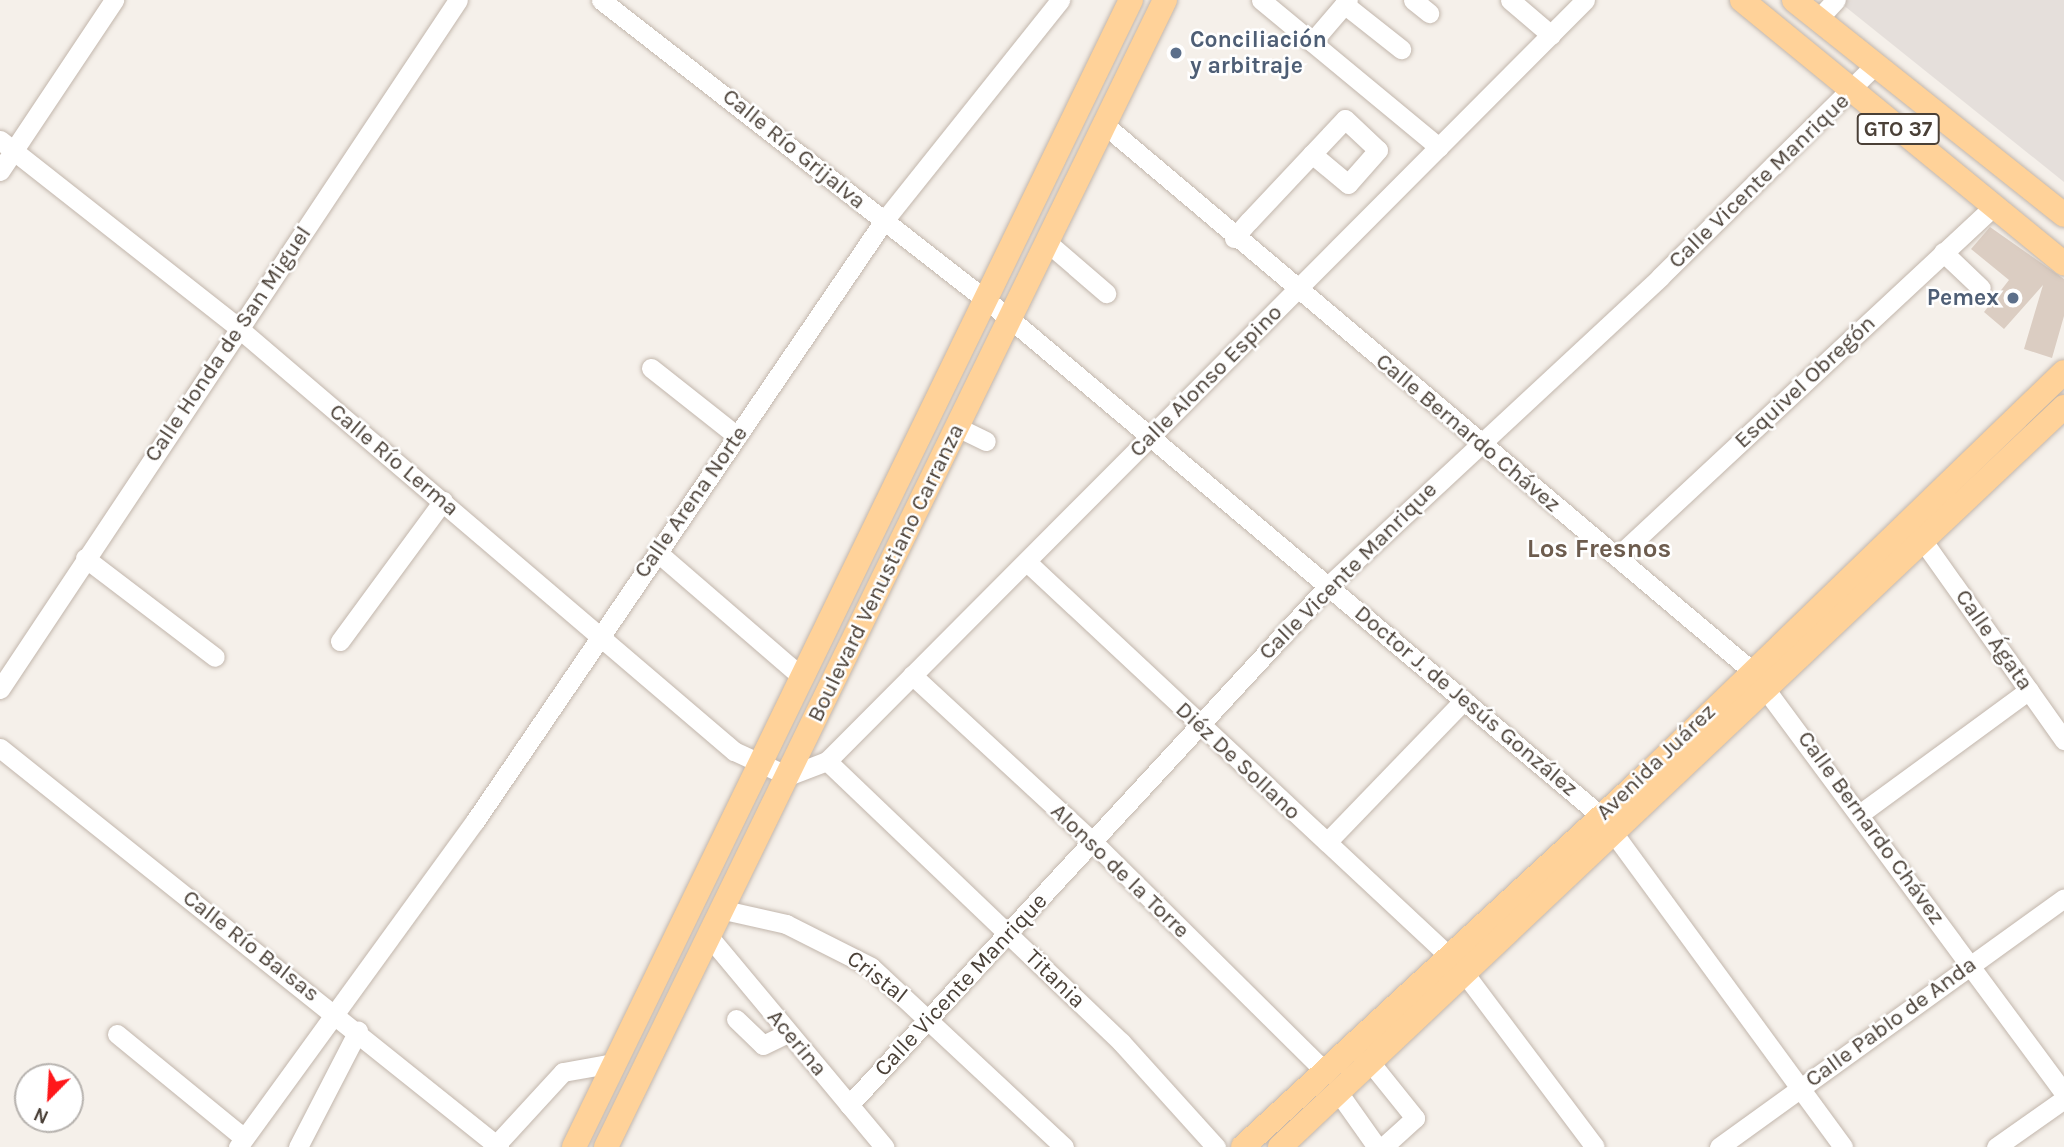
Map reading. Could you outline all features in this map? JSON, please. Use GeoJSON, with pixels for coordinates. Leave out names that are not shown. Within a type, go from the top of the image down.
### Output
{"type":"FeatureCollection","features":[{"type":"Feature","properties":{"kind":"main road","name":"Boulevard Venustiano Carranza"},"geometry":{"type":"LineString","coordinates":[[574,1147],[1131,0]]}},
{"type":"Feature","properties":{"kind":"main road","name":"Boulevard Venustiano Carranza"},"geometry":{"type":"LineString","coordinates":[[606,1147],[710,939],[1165,0]]}},
{"type":"Feature","properties":{"kind":"main road","name":"GTO 37"},"geometry":{"type":"LineString","coordinates":[[1742,0],[2064,264]]}},
{"type":"Feature","properties":{"kind":"main road","name":"GTO 37"},"geometry":{"type":"LineString","coordinates":[[1794,0],[2064,215]]}},
{"type":"Feature","properties":{"kind":"main road","name":"Avenida Juárez"},"geometry":{"type":"LineString","coordinates":[[1280,1147],[1370,1062],[1458,966],[1759,679],[2064,372]]}},
{"type":"Feature","properties":{"kind":"main road","name":"Avenida Juárez"},"geometry":{"type":"LineString","coordinates":[[1759,679],[1923,541],[2064,407]]}},
{"type":"Feature","properties":{"kind":"main road","name":"Avenida Juárez"},"geometry":{"type":"LineString","coordinates":[[1243,1147],[1324,1072],[1458,966]]}},
{"type":"Feature","properties":{"kind":"street"},"geometry":{"type":"LineString","coordinates":[[0,171],[7,146],[114,0]]}},
{"type":"Feature","properties":{"kind":"street","name":"Calle Honda de San Miguel"},"geometry":{"type":"LineString","coordinates":[[0,689],[236,326],[458,0]]}},
{"type":"Feature","properties":{"kind":"street","name":"Calle Río Grijalva"},"geometry":{"type":"LineString","coordinates":[[601,0],[1009,318]]}},
{"type":"Feature","properties":{"kind":"street","name":"Calle Arena Norte"},"geometry":{"type":"LineString","coordinates":[[241,1143],[337,1014],[883,222],[1060,0]]}},
{"type":"Feature","properties":{"kind":"street"},"geometry":{"type":"LineString","coordinates":[[1261,0],[1440,147]]}},
{"type":"Feature","properties":{"kind":"street"},"geometry":{"type":"LineString","coordinates":[[1413,0],[1429,13]]}},
{"type":"Feature","properties":{"kind":"street"},"geometry":{"type":"LineString","coordinates":[[1510,0],[1551,34]]}},
{"type":"Feature","properties":{"kind":"street","name":"Calle Alonso Espino"},"geometry":{"type":"LineString","coordinates":[[827,761],[1585,0]]}},
{"type":"Feature","properties":{"kind":"street"},"geometry":{"type":"LineString","coordinates":[[1818,19],[1836,0]]}},
{"type":"Feature","properties":{"kind":"street"},"geometry":{"type":"LineString","coordinates":[[1312,42],[1346,2],[1401,49]]}},
{"type":"Feature","properties":{"kind":"street","name":"Calle Vicente Manrique"},"geometry":{"type":"LineString","coordinates":[[849,1105],[1094,843],[1329,585],[1851,91],[1875,65]]}},
{"type":"Feature","properties":{"kind":"street","name":"Calle Bernardo Chávez"},"geometry":{"type":"LineString","coordinates":[[1106,126],[1296,292],[1617,557],[1759,679],[1861,813],[2064,1093]]}},
{"type":"Feature","properties":{"kind":"street","name":"Calle Río Lerma"},"geometry":{"type":"LineString","coordinates":[[7,146],[236,326],[734,751],[788,776]]}},
{"type":"Feature","properties":{"kind":"street"},"geometry":{"type":"LineString","coordinates":[[1234,238],[1312,154]]}},
{"type":"Feature","properties":{"kind":"street","name":"Esquivel Obregón"},"geometry":{"type":"LineString","coordinates":[[1617,557],[1993,206]]}},
{"type":"Feature","properties":{"kind":"street"},"geometry":{"type":"LineString","coordinates":[[1048,243],[1106,293]]}},
{"type":"Feature","properties":{"kind":"street"},"geometry":{"type":"LineString","coordinates":[[1943,253],[1981,288]]}},
{"type":"Feature","properties":{"kind":"street","name":"Doctor J. de Jesús González"},"geometry":{"type":"LineString","coordinates":[[1009,318],[1608,822],[1843,1147]]}},
{"type":"Feature","properties":{"kind":"street"},"geometry":{"type":"LineString","coordinates":[[651,368],[737,436]]}},
{"type":"Feature","properties":{"kind":"street"},"geometry":{"type":"LineString","coordinates":[[957,426],[986,441]]}},
{"type":"Feature","properties":{"kind":"street"},"geometry":{"type":"LineString","coordinates":[[340,641],[443,501]]}},
{"type":"Feature","properties":{"kind":"street","name":"Calle Ágata"},"geometry":{"type":"LineString","coordinates":[[1923,541],[2064,740]]}},
{"type":"Feature","properties":{"kind":"street"},"geometry":{"type":"LineString","coordinates":[[657,552],[802,677]]}},
{"type":"Feature","properties":{"kind":"street"},"geometry":{"type":"LineString","coordinates":[[85,558],[215,657]]}},
{"type":"Feature","properties":{"kind":"street","name":"Diéz De Sollano"},"geometry":{"type":"LineString","coordinates":[[1027,562],[1458,966],[1595,1147]]}},
{"type":"Feature","properties":{"kind":"street","name":"Alonso de la Torre"},"geometry":{"type":"LineString","coordinates":[[912,675],[1094,843],[1324,1072]]}},
{"type":"Feature","properties":{"kind":"street"},"geometry":{"type":"LineString","coordinates":[[1861,813],[2029,690]]}},
{"type":"Feature","properties":{"kind":"street"},"geometry":{"type":"LineString","coordinates":[[1327,842],[1464,701]]}},
{"type":"Feature","properties":{"kind":"street","name":"Calle Río Balsas"},"geometry":{"type":"LineString","coordinates":[[0,748],[359,1031],[496,1146]]}},
{"type":"Feature","properties":{"kind":"street"},"geometry":{"type":"LineString","coordinates":[[788,776],[827,761]]}},
{"type":"Feature","properties":{"kind":"street","name":"Titania"},"geometry":{"type":"LineString","coordinates":[[827,761],[1155,1077],[1216,1147]]}},
{"type":"Feature","properties":{"kind":"street","name":"Calle Pablo de Anda"},"geometry":{"type":"LineString","coordinates":[[1719,1147],[2064,898]]}},
{"type":"Feature","properties":{"kind":"street","name":"Cristal"},"geometry":{"type":"LineString","coordinates":[[724,910],[786,924],[835,946],[928,1018],[1064,1147]]}},
{"type":"Feature","properties":{"kind":"street","name":"Acerina"},"geometry":{"type":"LineString","coordinates":[[710,939],[884,1147]]}},
{"type":"Feature","properties":{"kind":"street"},"geometry":{"type":"LineString","coordinates":[[736,1018],[763,1045],[788,1033]]}},
{"type":"Feature","properties":{"kind":"street"},"geometry":{"type":"LineString","coordinates":[[298,1147],[359,1031]]}},
{"type":"Feature","properties":{"kind":"street"},"geometry":{"type":"LineString","coordinates":[[117,1034],[241,1143]]}},
{"type":"Feature","properties":{"kind":"street"},"geometry":{"type":"LineString","coordinates":[[1370,1062],[1415,1118],[1383,1147]]}},
{"type":"Feature","properties":{"kind":"street"},"geometry":{"type":"LineString","coordinates":[[496,1146],[563,1072],[614,1063]]}},
{"type":"Feature","properties":{"kind":"street"},"geometry":{"type":"LineString","coordinates":[[1338,1092],[1377,1147]]}},
{"type":"Feature","properties":{"kind":"street"},"geometry":{"type":"LineString","coordinates":[[1996,1147],[2064,1099]]}},
{"type":"Feature","properties":{"kind":"shaded area"},"geometry":{"type":"Polygon","coordinates":[[[1837,0],[2064,0],[2064,182],[1837,0]]]}},
{"type":"Feature","properties":{"kind":"building","name":"Pemex"},"geometry":{"type":"Polygon","coordinates":[[[1990,227],[2064,279],[2064,316],[2052,358],[2024,349],[2043,285],[2004,329],[1984,312],[2009,280],[1971,249],[1990,227]]]}},
{"type":"Feature","properties":{"kind":"place","name":"Conciliación y arbitraje"},"geometry":{"type":"Point","coordinates":[1176,53]}},
{"type":"Feature","properties":{"kind":"place","name":"Pemex"},"geometry":{"type":"Point","coordinates":[2013,298]}},
{"type":"Feature","properties":{"kind":"district","name":"Los Fresnos"},"geometry":{"type":"Point","coordinates":[1599,549]}}]}
